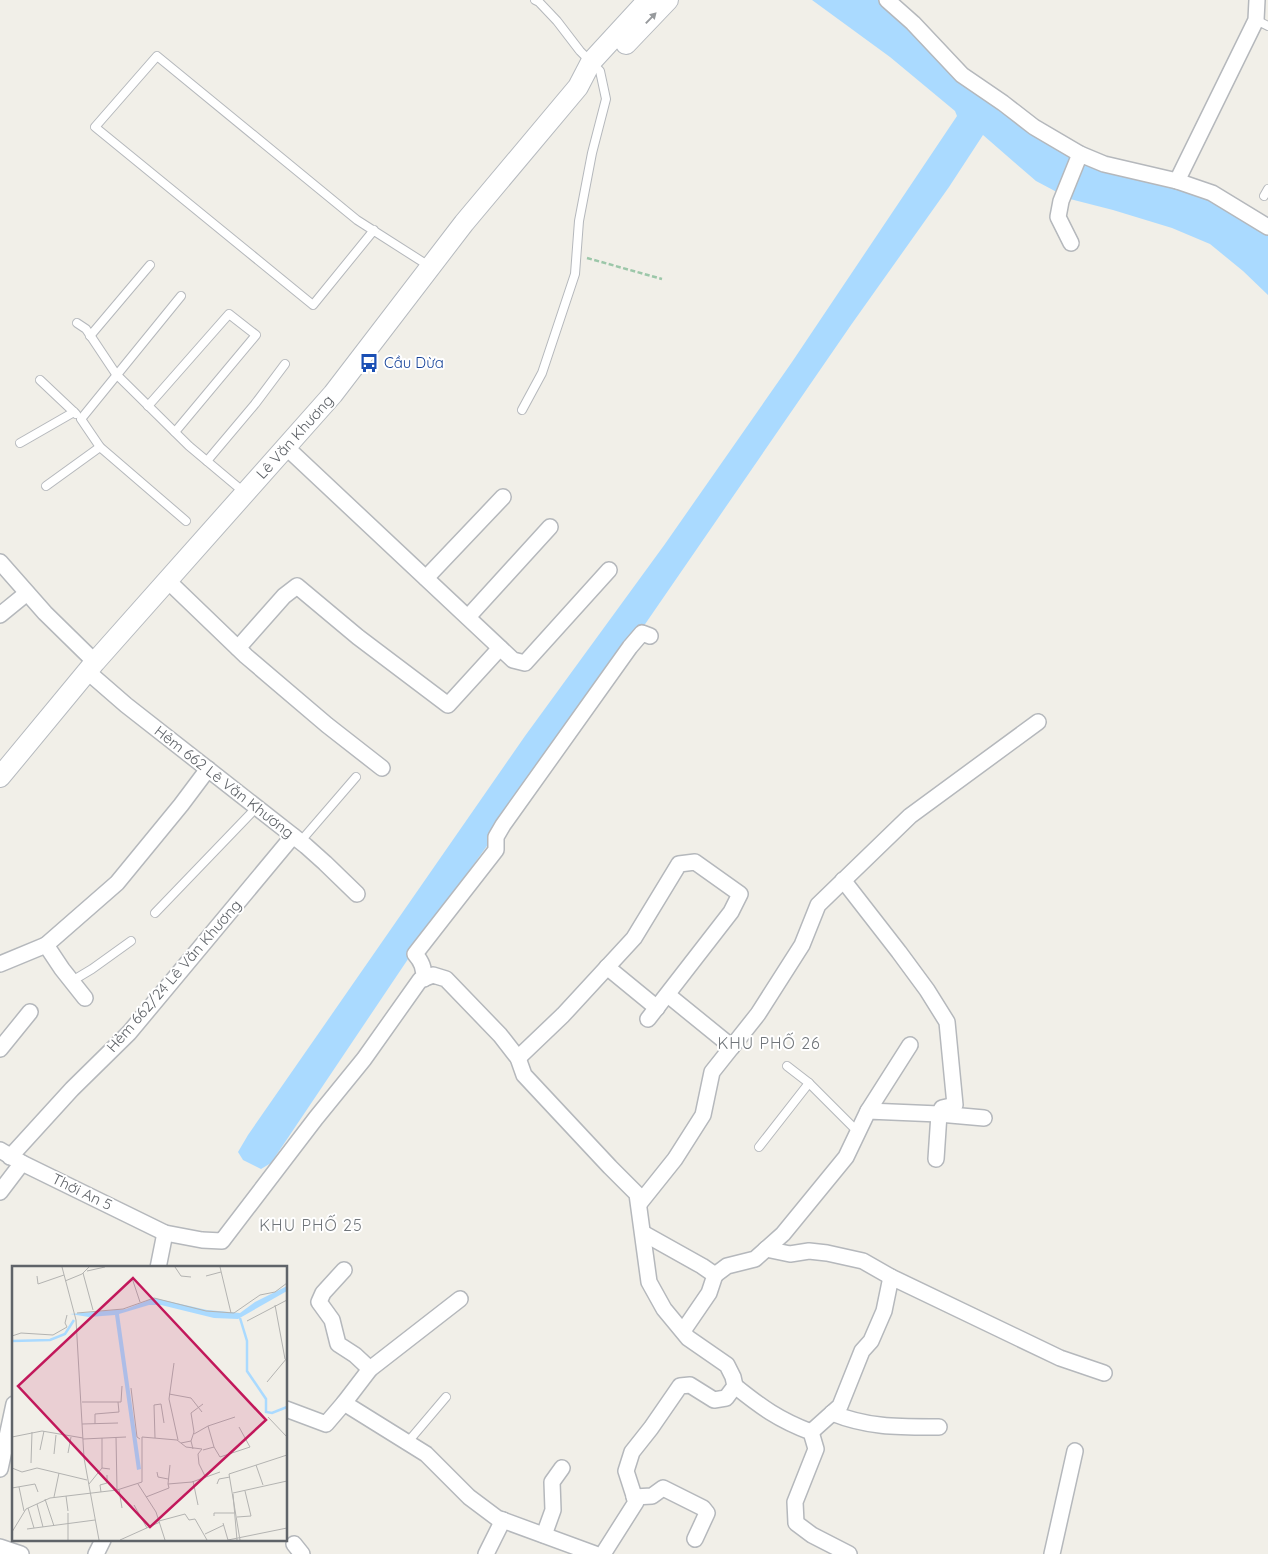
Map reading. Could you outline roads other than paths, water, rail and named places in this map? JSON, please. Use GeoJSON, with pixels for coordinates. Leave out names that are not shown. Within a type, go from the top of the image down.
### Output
{"type":"FeatureCollection","features":[{"type":"Feature","properties":{"kind":"main road","name":"Lê Văn Khương"},"geometry":{"type":"LineString","coordinates":[[0,777],[91,667],[333,394],[464,224],[596,67],[648,0]]}},
{"type":"Feature","properties":{"kind":"main road","name":"Lê Văn Khương"},"geometry":{"type":"LineString","coordinates":[[596,67],[668,0]]}},
{"type":"Feature","properties":{"kind":"street"},"geometry":{"type":"LineString","coordinates":[[887,0],[913,23],[962,75],[1034,127],[1079,155],[1104,164],[1176,181],[1212,193],[1268,227]]}},
{"type":"Feature","properties":{"kind":"street"},"geometry":{"type":"LineString","coordinates":[[1176,181],[1262,23],[1257,0]]}},
{"type":"Feature","properties":{"kind":"street"},"geometry":{"type":"LineString","coordinates":[[1071,243],[1058,217],[1061,201],[1079,155]]}},
{"type":"Feature","properties":{"kind":"street"},"geometry":{"type":"LineString","coordinates":[[286,447],[513,660],[525,662],[610,570]]}},
{"type":"Feature","properties":{"kind":"street"},"geometry":{"type":"LineString","coordinates":[[426,578],[503,497]]}},
{"type":"Feature","properties":{"kind":"street"},"geometry":{"type":"LineString","coordinates":[[468,617],[550,527]]}},
{"type":"Feature","properties":{"kind":"street","name":"Hẻm 662 Lê Văn Khương"},"geometry":{"type":"LineString","coordinates":[[0,562],[126,705],[326,863],[357,894]]}},
{"type":"Feature","properties":{"kind":"street"},"geometry":{"type":"LineString","coordinates":[[167,580],[238,648],[327,725],[382,768]]}},
{"type":"Feature","properties":{"kind":"street"},"geometry":{"type":"LineString","coordinates":[[238,648],[284,596],[297,586],[358,637],[448,705],[500,648]]}},
{"type":"Feature","properties":{"kind":"street"},"geometry":{"type":"LineString","coordinates":[[0,615],[27,593]]}},
{"type":"Feature","properties":{"kind":"street"},"geometry":{"type":"LineString","coordinates":[[650,636],[642,633],[630,647],[503,825],[496,837],[496,850],[415,954],[424,968],[424,979],[433,975],[446,979],[500,1035],[518,1058],[524,1075],[637,1194],[648,1282],[664,1309],[682,1331],[702,1349],[727,1364],[735,1386],[787,1423],[811,1432]]}},
{"type":"Feature","properties":{"kind":"street"},"geometry":{"type":"LineString","coordinates":[[639,1204],[675,1159],[703,1115],[712,1072],[758,1014],[802,945],[818,905],[910,816],[1038,722]]}},
{"type":"Feature","properties":{"kind":"street"},"geometry":{"type":"LineString","coordinates":[[0,964],[46,945],[117,883],[175,813],[208,769]]}},
{"type":"Feature","properties":{"kind":"street","name":"Hẻm 662/24 Lê Văn Khương"},"geometry":{"type":"LineString","coordinates":[[0,1192],[10,1157],[72,1089],[129,1033],[296,839]]}},
{"type":"Feature","properties":{"kind":"street"},"geometry":{"type":"LineString","coordinates":[[518,1058],[563,1015],[607,967],[634,938],[679,864],[695,862],[740,894],[731,912],[653,1014],[607,967]]}},
{"type":"Feature","properties":{"kind":"street"},"geometry":{"type":"LineString","coordinates":[[843,880],[905,960],[947,1022],[956,1105],[942,1108],[938,1114],[936,1159]]}},
{"type":"Feature","properties":{"kind":"street"},"geometry":{"type":"LineString","coordinates":[[46,945],[85,998]]}},
{"type":"Feature","properties":{"kind":"street","name":"Thới An 5"},"geometry":{"type":"LineString","coordinates":[[10,1157],[165,1233],[202,1240],[222,1241],[316,1118],[364,1059],[420,980],[424,979]]}},
{"type":"Feature","properties":{"kind":"street"},"geometry":{"type":"LineString","coordinates":[[668,995],[732,1047]]}},
{"type":"Feature","properties":{"kind":"street"},"geometry":{"type":"LineString","coordinates":[[0,1049],[30,1012]]}},
{"type":"Feature","properties":{"kind":"street"},"geometry":{"type":"LineString","coordinates":[[682,1331],[709,1293],[714,1275],[727,1266],[754,1259],[784,1234],[846,1157],[868,1111],[910,1045]]}},
{"type":"Feature","properties":{"kind":"street"},"geometry":{"type":"LineString","coordinates":[[868,1111],[984,1118]]}},
{"type":"Feature","properties":{"kind":"street"},"geometry":{"type":"LineString","coordinates":[[158,1266],[165,1233]]}},
{"type":"Feature","properties":{"kind":"street"},"geometry":{"type":"LineString","coordinates":[[643,1233],[714,1275]]}},
{"type":"Feature","properties":{"kind":"street"},"geometry":{"type":"LineString","coordinates":[[766,1249],[790,1254],[810,1251],[826,1252],[863,1261],[891,1277],[1060,1358],[1104,1373]]}},
{"type":"Feature","properties":{"kind":"street"},"geometry":{"type":"LineString","coordinates":[[344,1270],[323,1293],[319,1302],[332,1320],[338,1344],[370,1369]]}},
{"type":"Feature","properties":{"kind":"street"},"geometry":{"type":"LineString","coordinates":[[811,1432],[840,1406],[862,1351],[871,1341],[884,1311],[891,1277]]}},
{"type":"Feature","properties":{"kind":"street"},"geometry":{"type":"LineString","coordinates":[[288,1410],[326,1424],[370,1369],[460,1299]]}},
{"type":"Feature","properties":{"kind":"street"},"geometry":{"type":"LineString","coordinates":[[603,1554],[636,1502],[626,1471],[632,1452],[680,1386],[690,1385],[714,1400],[726,1398],[735,1386]]}},
{"type":"Feature","properties":{"kind":"street"},"geometry":{"type":"LineString","coordinates":[[344,1403],[426,1454],[469,1497],[498,1518],[595,1554]]}},
{"type":"Feature","properties":{"kind":"street"},"geometry":{"type":"LineString","coordinates":[[0,1469],[12,1413]]}},
{"type":"Feature","properties":{"kind":"street"},"geometry":{"type":"LineString","coordinates":[[832,1413],[853,1421],[893,1428],[939,1427]]}},
{"type":"Feature","properties":{"kind":"street"},"geometry":{"type":"LineString","coordinates":[[811,1432],[816,1449],[795,1502],[796,1523],[812,1535],[848,1554]]}},
{"type":"Feature","properties":{"kind":"street"},"geometry":{"type":"LineString","coordinates":[[1052,1554],[1075,1451]]}},
{"type":"Feature","properties":{"kind":"street"},"geometry":{"type":"LineString","coordinates":[[544,1535],[553,1510],[552,1482],[562,1468]]}},
{"type":"Feature","properties":{"kind":"street"},"geometry":{"type":"LineString","coordinates":[[634,1497],[652,1496],[663,1488],[703,1508],[707,1513],[695,1539]]}},
{"type":"Feature","properties":{"kind":"street"},"geometry":{"type":"LineString","coordinates":[[486,1554],[503,1520]]}},
{"type":"Feature","properties":{"kind":"street"},"geometry":{"type":"LineString","coordinates":[[96,1554],[102,1542]]}},
{"type":"Feature","properties":{"kind":"street"},"geometry":{"type":"LineString","coordinates":[[0,1547],[21,1554]]}},
{"type":"Feature","properties":{"kind":"lane"},"geometry":{"type":"LineString","coordinates":[[522,410],[542,373],[558,330],[575,274],[579,221],[592,153],[606,99],[596,67],[580,51],[557,21],[535,0]]}},
{"type":"Feature","properties":{"kind":"lane"},"geometry":{"type":"LineString","coordinates":[[1262,0],[1268,3]]}},
{"type":"Feature","properties":{"kind":"lane"},"geometry":{"type":"LineString","coordinates":[[374,230],[312,306],[95,126],[157,56],[357,220],[374,230],[431,267]]}},
{"type":"Feature","properties":{"kind":"lane"},"geometry":{"type":"LineString","coordinates":[[90,336],[150,265]]}},
{"type":"Feature","properties":{"kind":"lane"},"geometry":{"type":"LineString","coordinates":[[81,419],[181,296]]}},
{"type":"Feature","properties":{"kind":"lane"},"geometry":{"type":"LineString","coordinates":[[148,406],[229,314],[256,335],[175,432]]}},
{"type":"Feature","properties":{"kind":"lane"},"geometry":{"type":"LineString","coordinates":[[77,323],[86,329],[116,374],[175,432],[245,493]]}},
{"type":"Feature","properties":{"kind":"lane"},"geometry":{"type":"LineString","coordinates":[[207,461],[255,404],[285,364]]}},
{"type":"Feature","properties":{"kind":"lane"},"geometry":{"type":"LineString","coordinates":[[40,380],[81,419],[100,447],[186,522]]}},
{"type":"Feature","properties":{"kind":"lane"},"geometry":{"type":"LineString","coordinates":[[20,443],[74,412]]}},
{"type":"Feature","properties":{"kind":"lane"},"geometry":{"type":"LineString","coordinates":[[46,486],[100,447]]}},
{"type":"Feature","properties":{"kind":"lane"},"geometry":{"type":"LineString","coordinates":[[296,839],[356,777]]}},
{"type":"Feature","properties":{"kind":"lane"},"geometry":{"type":"LineString","coordinates":[[156,913],[257,807]]}},
{"type":"Feature","properties":{"kind":"lane"},"geometry":{"type":"LineString","coordinates":[[72,981],[130,941]]}},
{"type":"Feature","properties":{"kind":"lane"},"geometry":{"type":"LineString","coordinates":[[787,1066],[809,1083],[858,1132]]}},
{"type":"Feature","properties":{"kind":"lane"},"geometry":{"type":"LineString","coordinates":[[759,1147],[809,1083]]}},
{"type":"Feature","properties":{"kind":"lane"},"geometry":{"type":"LineString","coordinates":[[408,1442],[446,1397]]}},
{"type":"Feature","properties":{"kind":"water"},"geometry":{"type":"Polygon","coordinates":[[[812,0],[883,0],[1010,113],[1091,165],[1125,177],[1176,185],[1213,196],[1268,229],[1268,295],[1243,271],[1210,244],[1172,228],[1070,199],[1036,181],[983,135],[949,187],[851,325],[608,678],[443,907],[271,1163],[261,1169],[243,1160],[238,1152],[248,1135],[525,736],[665,544],[792,362],[957,116],[955,111],[890,57],[812,0]]]}},
{"type":"Feature","properties":{"kind":"place","name":"Cầu Dừa"},"geometry":{"type":"Point","coordinates":[369,363]}},
{"type":"Feature","properties":{"kind":"district","name":"KHU PHỐ 26"},"geometry":{"type":"Point","coordinates":[769,1043]}},
{"type":"Feature","properties":{"kind":"district","name":"KHU PHỐ 25"},"geometry":{"type":"Point","coordinates":[311,1225]}}]}
